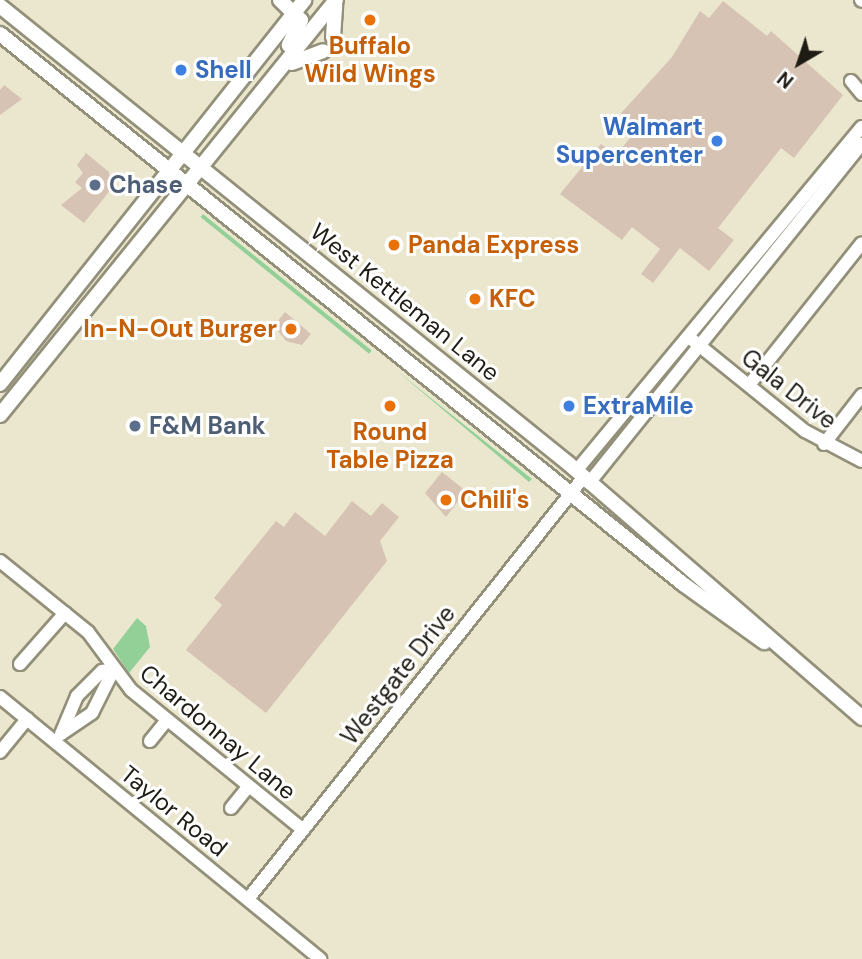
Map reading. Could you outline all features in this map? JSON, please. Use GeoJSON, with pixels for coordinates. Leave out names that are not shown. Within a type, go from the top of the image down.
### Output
{"type":"FeatureCollection","features":[{"type":"Feature","properties":{"kind":"main road"},"geometry":{"type":"LineString","coordinates":[[273,81],[301,28],[295,12],[280,0]]}},
{"type":"Feature","properties":{"kind":"main road"},"geometry":{"type":"LineString","coordinates":[[0,384],[186,154],[304,0]]}},
{"type":"Feature","properties":{"kind":"main road"},"geometry":{"type":"LineString","coordinates":[[333,37],[337,0]]}},
{"type":"Feature","properties":{"kind":"main road"},"geometry":{"type":"LineString","coordinates":[[0,415],[190,187],[337,0]]}},
{"type":"Feature","properties":{"kind":"main road","name":"West Kettleman Lane"},"geometry":{"type":"LineString","coordinates":[[0,6],[685,561],[771,646],[862,718]]}},
{"type":"Feature","properties":{"kind":"main road","name":"West Kettleman Lane"},"geometry":{"type":"LineString","coordinates":[[0,34],[570,494],[743,631],[771,646]]}},
{"type":"Feature","properties":{"kind":"main road"},"geometry":{"type":"LineString","coordinates":[[273,81],[295,61],[323,51]]}},
{"type":"Feature","properties":{"kind":"street"},"geometry":{"type":"LineString","coordinates":[[691,339],[862,127]]}},
{"type":"Feature","properties":{"kind":"street"},"geometry":{"type":"LineString","coordinates":[[691,339],[862,144]]}},
{"type":"Feature","properties":{"kind":"street"},"geometry":{"type":"LineString","coordinates":[[749,385],[861,245]]}},
{"type":"Feature","properties":{"kind":"street","name":"Gala Drive"},"geometry":{"type":"LineString","coordinates":[[691,339],[824,444],[862,461]]}},
{"type":"Feature","properties":{"kind":"street","name":"Westgate Drive"},"geometry":{"type":"LineString","coordinates":[[248,899],[691,339]]}},
{"type":"Feature","properties":{"kind":"street"},"geometry":{"type":"LineString","coordinates":[[824,444],[862,394]]}},
{"type":"Feature","properties":{"kind":"street","name":"Chardonnay Lane"},"geometry":{"type":"LineString","coordinates":[[0,561],[98,643],[114,669],[167,720],[303,830]]}},
{"type":"Feature","properties":{"kind":"street"},"geometry":{"type":"LineString","coordinates":[[20,664],[65,613]]}},
{"type":"Feature","properties":{"kind":"street"},"geometry":{"type":"LineString","coordinates":[[58,738],[75,699],[87,690],[102,671],[114,669]]}},
{"type":"Feature","properties":{"kind":"street"},"geometry":{"type":"LineString","coordinates":[[58,738],[92,713],[114,669]]}},
{"type":"Feature","properties":{"kind":"street"},"geometry":{"type":"LineString","coordinates":[[87,690],[99,700]]}},
{"type":"Feature","properties":{"kind":"street","name":"Taylor Road"},"geometry":{"type":"LineString","coordinates":[[0,697],[27,719],[58,738],[320,959]]}},
{"type":"Feature","properties":{"kind":"street"},"geometry":{"type":"LineString","coordinates":[[0,752],[27,719]]}},
{"type":"Feature","properties":{"kind":"street"},"geometry":{"type":"LineString","coordinates":[[150,741],[167,720]]}},
{"type":"Feature","properties":{"kind":"street"},"geometry":{"type":"LineString","coordinates":[[231,808],[249,786]]}},
{"type":"Feature","properties":{"kind":"green space"},"geometry":{"type":"Polygon","coordinates":[[[203,214],[372,351],[369,354],[200,217],[203,214]]]}},
{"type":"Feature","properties":{"kind":"green space"},"geometry":{"type":"Polygon","coordinates":[[[397,371],[532,479],[529,482],[397,371]]]}},
{"type":"Feature","properties":{"kind":"green space"},"geometry":{"type":"Polygon","coordinates":[[[137,618],[146,626],[150,647],[129,673],[113,649],[137,618]]]}},
{"type":"Feature","properties":{"kind":"building","name":"Walmart Supercenter"},"geometry":{"type":"Polygon","coordinates":[[[723,1],[767,36],[771,31],[843,95],[794,158],[781,148],[718,228],[734,240],[709,271],[680,248],[653,283],[641,274],[660,249],[632,227],[622,240],[560,194],[601,144],[616,155],[630,138],[617,128],[610,137],[604,132],[672,57],[700,11],[709,18],[723,1]]]}},
{"type":"Feature","properties":{"kind":"building"},"geometry":{"type":"Polygon","coordinates":[[[4,85],[22,99],[0,115],[0,90],[4,85]]]}},
{"type":"Feature","properties":{"kind":"building"},"geometry":{"type":"Polygon","coordinates":[[[86,153],[109,172],[112,188],[84,223],[61,205],[82,188],[75,182],[83,173],[77,165],[86,153]]]}},
{"type":"Feature","properties":{"kind":"building","name":"In-N-Out Burger"},"geometry":{"type":"Polygon","coordinates":[[[285,312],[311,334],[302,345],[286,341],[274,326],[285,312]]]}},
{"type":"Feature","properties":{"kind":"building","name":"Chili's"},"geometry":{"type":"Polygon","coordinates":[[[442,472],[466,491],[446,517],[425,493],[442,472]]]}},
{"type":"Feature","properties":{"kind":"building"},"geometry":{"type":"Polygon","coordinates":[[[352,501],[371,516],[382,503],[399,517],[380,541],[387,561],[266,713],[186,650],[222,605],[214,598],[276,521],[284,527],[295,512],[325,536],[352,501]]]}},
{"type":"Feature","properties":{"kind":"place","name":"Buffalo Wild Wings"},"geometry":{"type":"Point","coordinates":[370,20]}},
{"type":"Feature","properties":{"kind":"place","name":"Shell"},"geometry":{"type":"Point","coordinates":[181,70]}},
{"type":"Feature","properties":{"kind":"place","name":"Walmart Supercenter"},"geometry":{"type":"Point","coordinates":[717,141]}},
{"type":"Feature","properties":{"kind":"place","name":"Chase"},"geometry":{"type":"Point","coordinates":[95,185]}},
{"type":"Feature","properties":{"kind":"place","name":"Panda Express"},"geometry":{"type":"Point","coordinates":[394,245]}},
{"type":"Feature","properties":{"kind":"place","name":"KFC"},"geometry":{"type":"Point","coordinates":[475,299]}},
{"type":"Feature","properties":{"kind":"place","name":"In-N-Out Burger"},"geometry":{"type":"Point","coordinates":[291,329]}},
{"type":"Feature","properties":{"kind":"place","name":"Round Table Pizza"},"geometry":{"type":"Point","coordinates":[390,406]}},
{"type":"Feature","properties":{"kind":"place","name":"ExtraMile"},"geometry":{"type":"Point","coordinates":[569,406]}},
{"type":"Feature","properties":{"kind":"place","name":"F&M Bank"},"geometry":{"type":"Point","coordinates":[135,426]}},
{"type":"Feature","properties":{"kind":"place","name":"Chili's"},"geometry":{"type":"Point","coordinates":[446,500]}}]}
